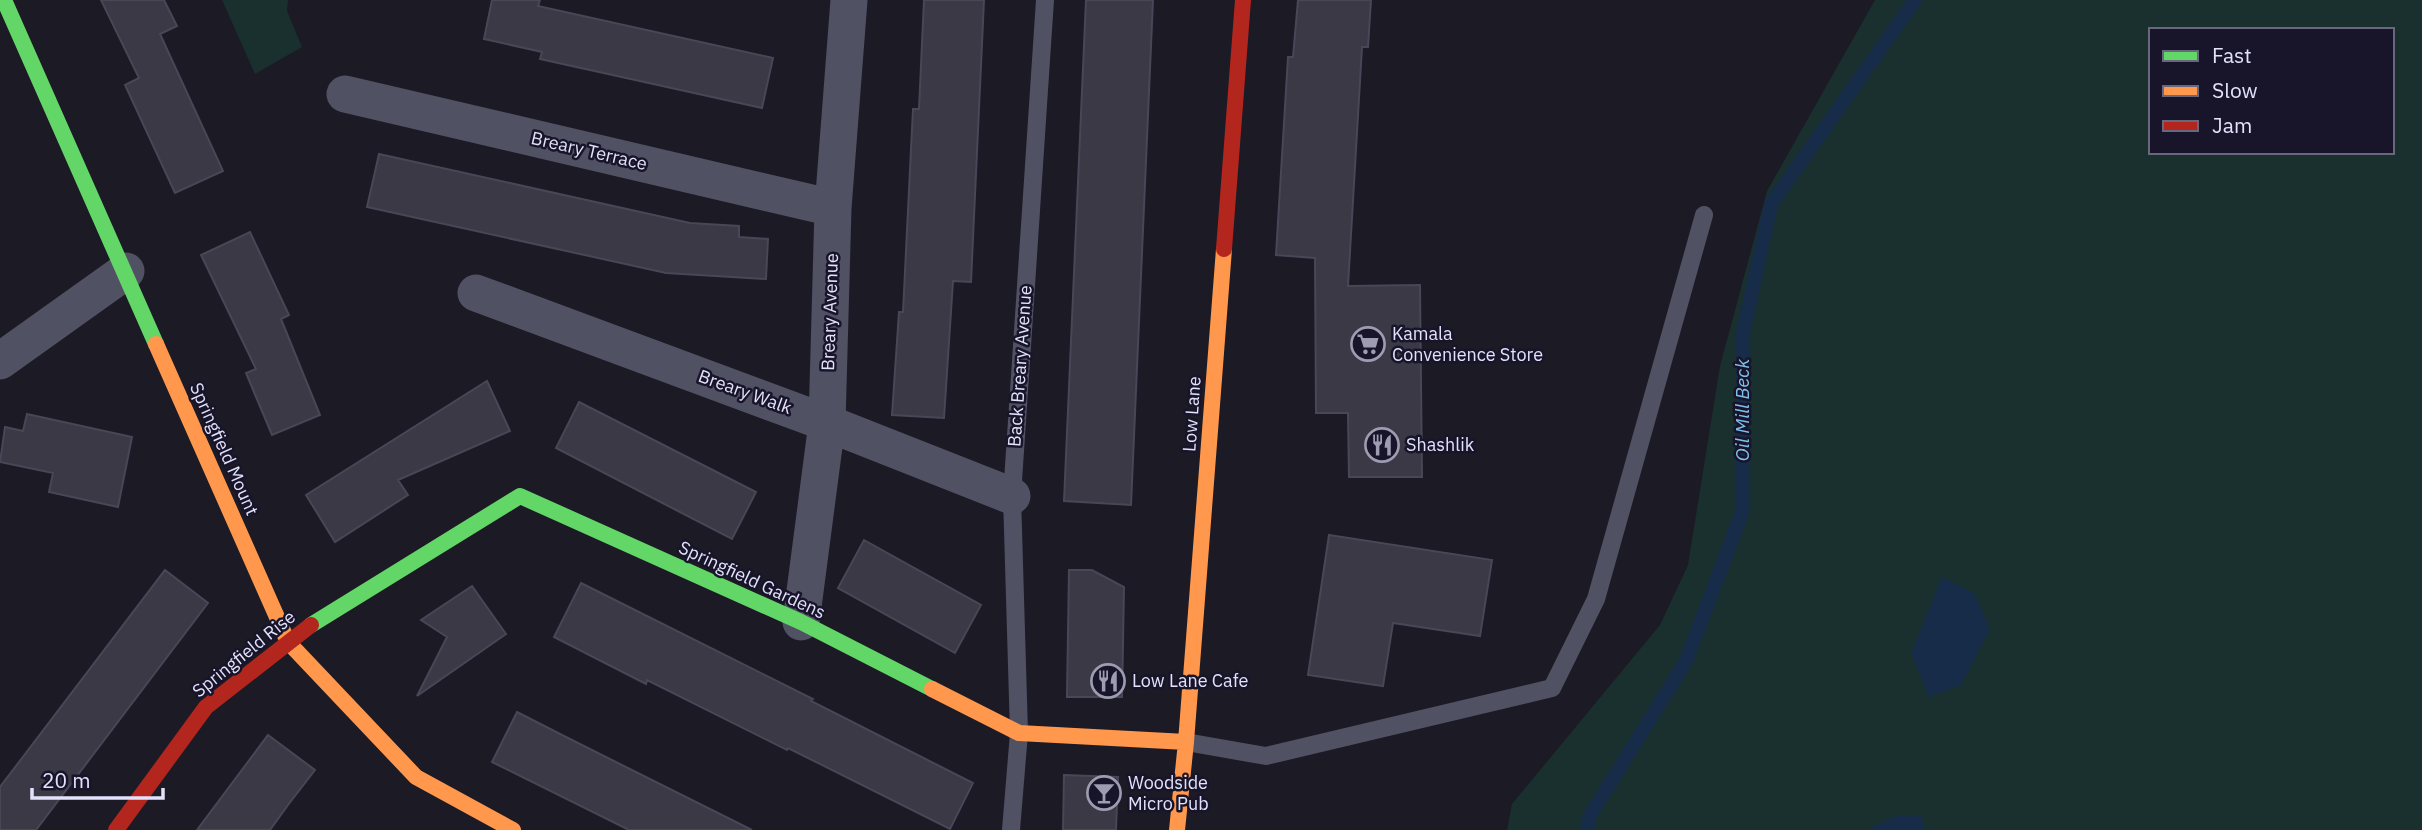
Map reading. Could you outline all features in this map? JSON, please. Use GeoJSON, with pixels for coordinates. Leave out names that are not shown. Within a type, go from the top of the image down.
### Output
{"type":"FeatureCollection","features":[{"type":"Feature","properties":{"kind":"street","name":"Springfield Mount"},"geometry":{"type":"LineString","coordinates":[[4,0],[288,642],[416,777],[513,830]]}},
{"type":"Feature","properties":{"kind":"street","name":"Breary Avenue"},"geometry":{"type":"LineString","coordinates":[[801,622],[827,423],[833,208],[849,0]]}},
{"type":"Feature","properties":{"kind":"street","name":"Low Lane"},"geometry":{"type":"LineString","coordinates":[[1177,830],[1243,0]]}},
{"type":"Feature","properties":{"kind":"street","name":"Breary Terrace"},"geometry":{"type":"LineString","coordinates":[[345,94],[833,208]]}},
{"type":"Feature","properties":{"kind":"street"},"geometry":{"type":"LineString","coordinates":[[0,361],[125,271]]}},
{"type":"Feature","properties":{"kind":"street","name":"Breary Walk"},"geometry":{"type":"LineString","coordinates":[[476,293],[827,423],[1012,496]]}},
{"type":"Feature","properties":{"kind":"street","name":"Springfield Gardens"},"geometry":{"type":"LineString","coordinates":[[326,615],[520,496],[801,622],[1018,733],[1186,742]]}},
{"type":"Feature","properties":{"kind":"street","name":"Springfield Rise"},"geometry":{"type":"LineString","coordinates":[[116,830],[206,707],[326,615]]}},
{"type":"Feature","properties":{"kind":"lane","name":"Back Breary Avenue"},"geometry":{"type":"LineString","coordinates":[[1010,830],[1018,733],[1012,496],[1045,0]]}},
{"type":"Feature","properties":{"kind":"lane"},"geometry":{"type":"LineString","coordinates":[[1186,742],[1266,756],[1552,688],[1596,599],[1704,215]]}},
{"type":"Feature","properties":{"kind":"green space"},"geometry":{"type":"Polygon","coordinates":[[[222,0],[288,0],[287,11],[302,47],[255,74],[222,0]]]}},
{"type":"Feature","properties":{"kind":"green space"},"geometry":{"type":"Polygon","coordinates":[[[1875,0],[2422,0],[2422,830],[1507,830],[1512,804],[1660,625],[1688,565],[1720,366],[1767,191],[1875,0]]]}},
{"type":"Feature","properties":{"kind":"water"},"geometry":{"type":"Polygon","coordinates":[[[1942,577],[1974,593],[1990,629],[1961,685],[1929,697],[1911,653],[1942,577]]]}},
{"type":"Feature","properties":{"kind":"water"},"geometry":{"type":"Polygon","coordinates":[[[1899,815],[1921,816],[1926,830],[1872,830],[1874,826],[1899,815]]]}},
{"type":"Feature","properties":{"kind":"building"},"geometry":{"type":"Polygon","coordinates":[[[101,0],[164,0],[177,26],[160,34],[223,171],[175,193],[125,85],[139,78],[101,0]]]}},
{"type":"Feature","properties":{"kind":"building"},"geometry":{"type":"Polygon","coordinates":[[[492,0],[540,0],[538,6],[773,58],[762,108],[540,59],[542,52],[484,39],[492,0]]]}},
{"type":"Feature","properties":{"kind":"building"},"geometry":{"type":"Polygon","coordinates":[[[924,0],[984,0],[971,282],[953,281],[944,418],[892,415],[899,312],[903,312],[913,109],[919,109],[924,0]]]}},
{"type":"Feature","properties":{"kind":"building"},"geometry":{"type":"Polygon","coordinates":[[[1086,0],[1153,0],[1131,505],[1064,501],[1086,0]]]}},
{"type":"Feature","properties":{"kind":"building"},"geometry":{"type":"Polygon","coordinates":[[[1298,0],[1371,0],[1368,47],[1362,47],[1348,286],[1420,285],[1422,477],[1349,477],[1348,413],[1316,413],[1315,258],[1276,255],[1288,57],[1293,57],[1298,0]]]}},
{"type":"Feature","properties":{"kind":"building"},"geometry":{"type":"Polygon","coordinates":[[[379,154],[690,223],[739,226],[739,237],[768,239],[766,279],[666,273],[367,207],[379,154]]]}},
{"type":"Feature","properties":{"kind":"building"},"geometry":{"type":"Polygon","coordinates":[[[250,232],[289,315],[281,319],[320,415],[272,435],[246,373],[256,369],[201,255],[250,232]]]}},
{"type":"Feature","properties":{"kind":"building"},"geometry":{"type":"Polygon","coordinates":[[[487,381],[510,431],[398,480],[408,495],[335,542],[306,495],[487,381]]]}},
{"type":"Feature","properties":{"kind":"building"},"geometry":{"type":"Polygon","coordinates":[[[579,402],[756,492],[732,539],[556,448],[579,402]]]}},
{"type":"Feature","properties":{"kind":"building"},"geometry":{"type":"Polygon","coordinates":[[[27,414],[132,437],[118,507],[49,492],[53,473],[0,462],[5,427],[23,431],[27,414]]]}},
{"type":"Feature","properties":{"kind":"building"},"geometry":{"type":"Polygon","coordinates":[[[1329,535],[1492,560],[1480,636],[1393,623],[1383,686],[1308,675],[1329,535]]]}},
{"type":"Feature","properties":{"kind":"building"},"geometry":{"type":"Polygon","coordinates":[[[864,540],[981,605],[955,653],[838,588],[864,540]]]}},
{"type":"Feature","properties":{"kind":"building"},"geometry":{"type":"Polygon","coordinates":[[[165,570],[208,603],[36,830],[0,830],[0,787],[165,570]]]}},
{"type":"Feature","properties":{"kind":"building"},"geometry":{"type":"Polygon","coordinates":[[[1069,570],[1092,570],[1124,587],[1122,697],[1067,697],[1069,570]]]}},
{"type":"Feature","properties":{"kind":"building"},"geometry":{"type":"Polygon","coordinates":[[[581,583],[813,699],[811,701],[973,783],[950,829],[788,748],[787,750],[647,680],[646,684],[554,637],[581,583]]]}},
{"type":"Feature","properties":{"kind":"building"},"geometry":{"type":"Polygon","coordinates":[[[472,586],[506,634],[417,696],[447,637],[421,620],[472,586]]]}},
{"type":"Feature","properties":{"kind":"building"},"geometry":{"type":"Polygon","coordinates":[[[517,712],[752,830],[629,830],[492,762],[517,712]]]}},
{"type":"Feature","properties":{"kind":"building"},"geometry":{"type":"Polygon","coordinates":[[[268,735],[315,770],[270,830],[197,830],[268,735]]]}},
{"type":"Feature","properties":{"kind":"building"},"geometry":{"type":"Polygon","coordinates":[[[1064,775],[1118,777],[1116,830],[1063,830],[1064,775]]]}},
{"type":"Feature","properties":{"kind":"waterway","name":"Oil Mill Beck"},"geometry":{"type":"LineString","coordinates":[[1587,830],[1589,817],[1686,661],[1743,510],[1742,337],[1771,204],[1915,0]]}},
{"type":"Feature","properties":{"kind":"traffic: fast"},"geometry":{"type":"LineString","coordinates":[[4,0],[156,344]]}},
{"type":"Feature","properties":{"kind":"traffic: fast"},"geometry":{"type":"LineString","coordinates":[[311,625],[520,496],[801,622],[932,689]]}},
{"type":"Feature","properties":{"kind":"traffic: slow"},"geometry":{"type":"LineString","coordinates":[[1177,830],[1224,249]]}},
{"type":"Feature","properties":{"kind":"traffic: slow"},"geometry":{"type":"LineString","coordinates":[[156,344],[288,642],[416,777],[513,830]]}},
{"type":"Feature","properties":{"kind":"traffic: slow"},"geometry":{"type":"LineString","coordinates":[[932,689],[1019,733],[1186,742]]}},
{"type":"Feature","properties":{"kind":"traffic: jam"},"geometry":{"type":"LineString","coordinates":[[1224,249],[1243,0]]}},
{"type":"Feature","properties":{"kind":"traffic: jam"},"geometry":{"type":"LineString","coordinates":[[116,830],[206,707],[311,625]]}},
{"type":"Feature","properties":{"kind":"place","name":"Kamala Convenience Store"},"geometry":{"type":"Point","coordinates":[1368,344]}},
{"type":"Feature","properties":{"kind":"place","name":"Shashlik"},"geometry":{"type":"Point","coordinates":[1382,445]}},
{"type":"Feature","properties":{"kind":"place","name":"Low Lane Cafe"},"geometry":{"type":"Point","coordinates":[1108,681]}},
{"type":"Feature","properties":{"kind":"place","name":"Woodside Micro Pub"},"geometry":{"type":"Point","coordinates":[1104,793]}}]}
